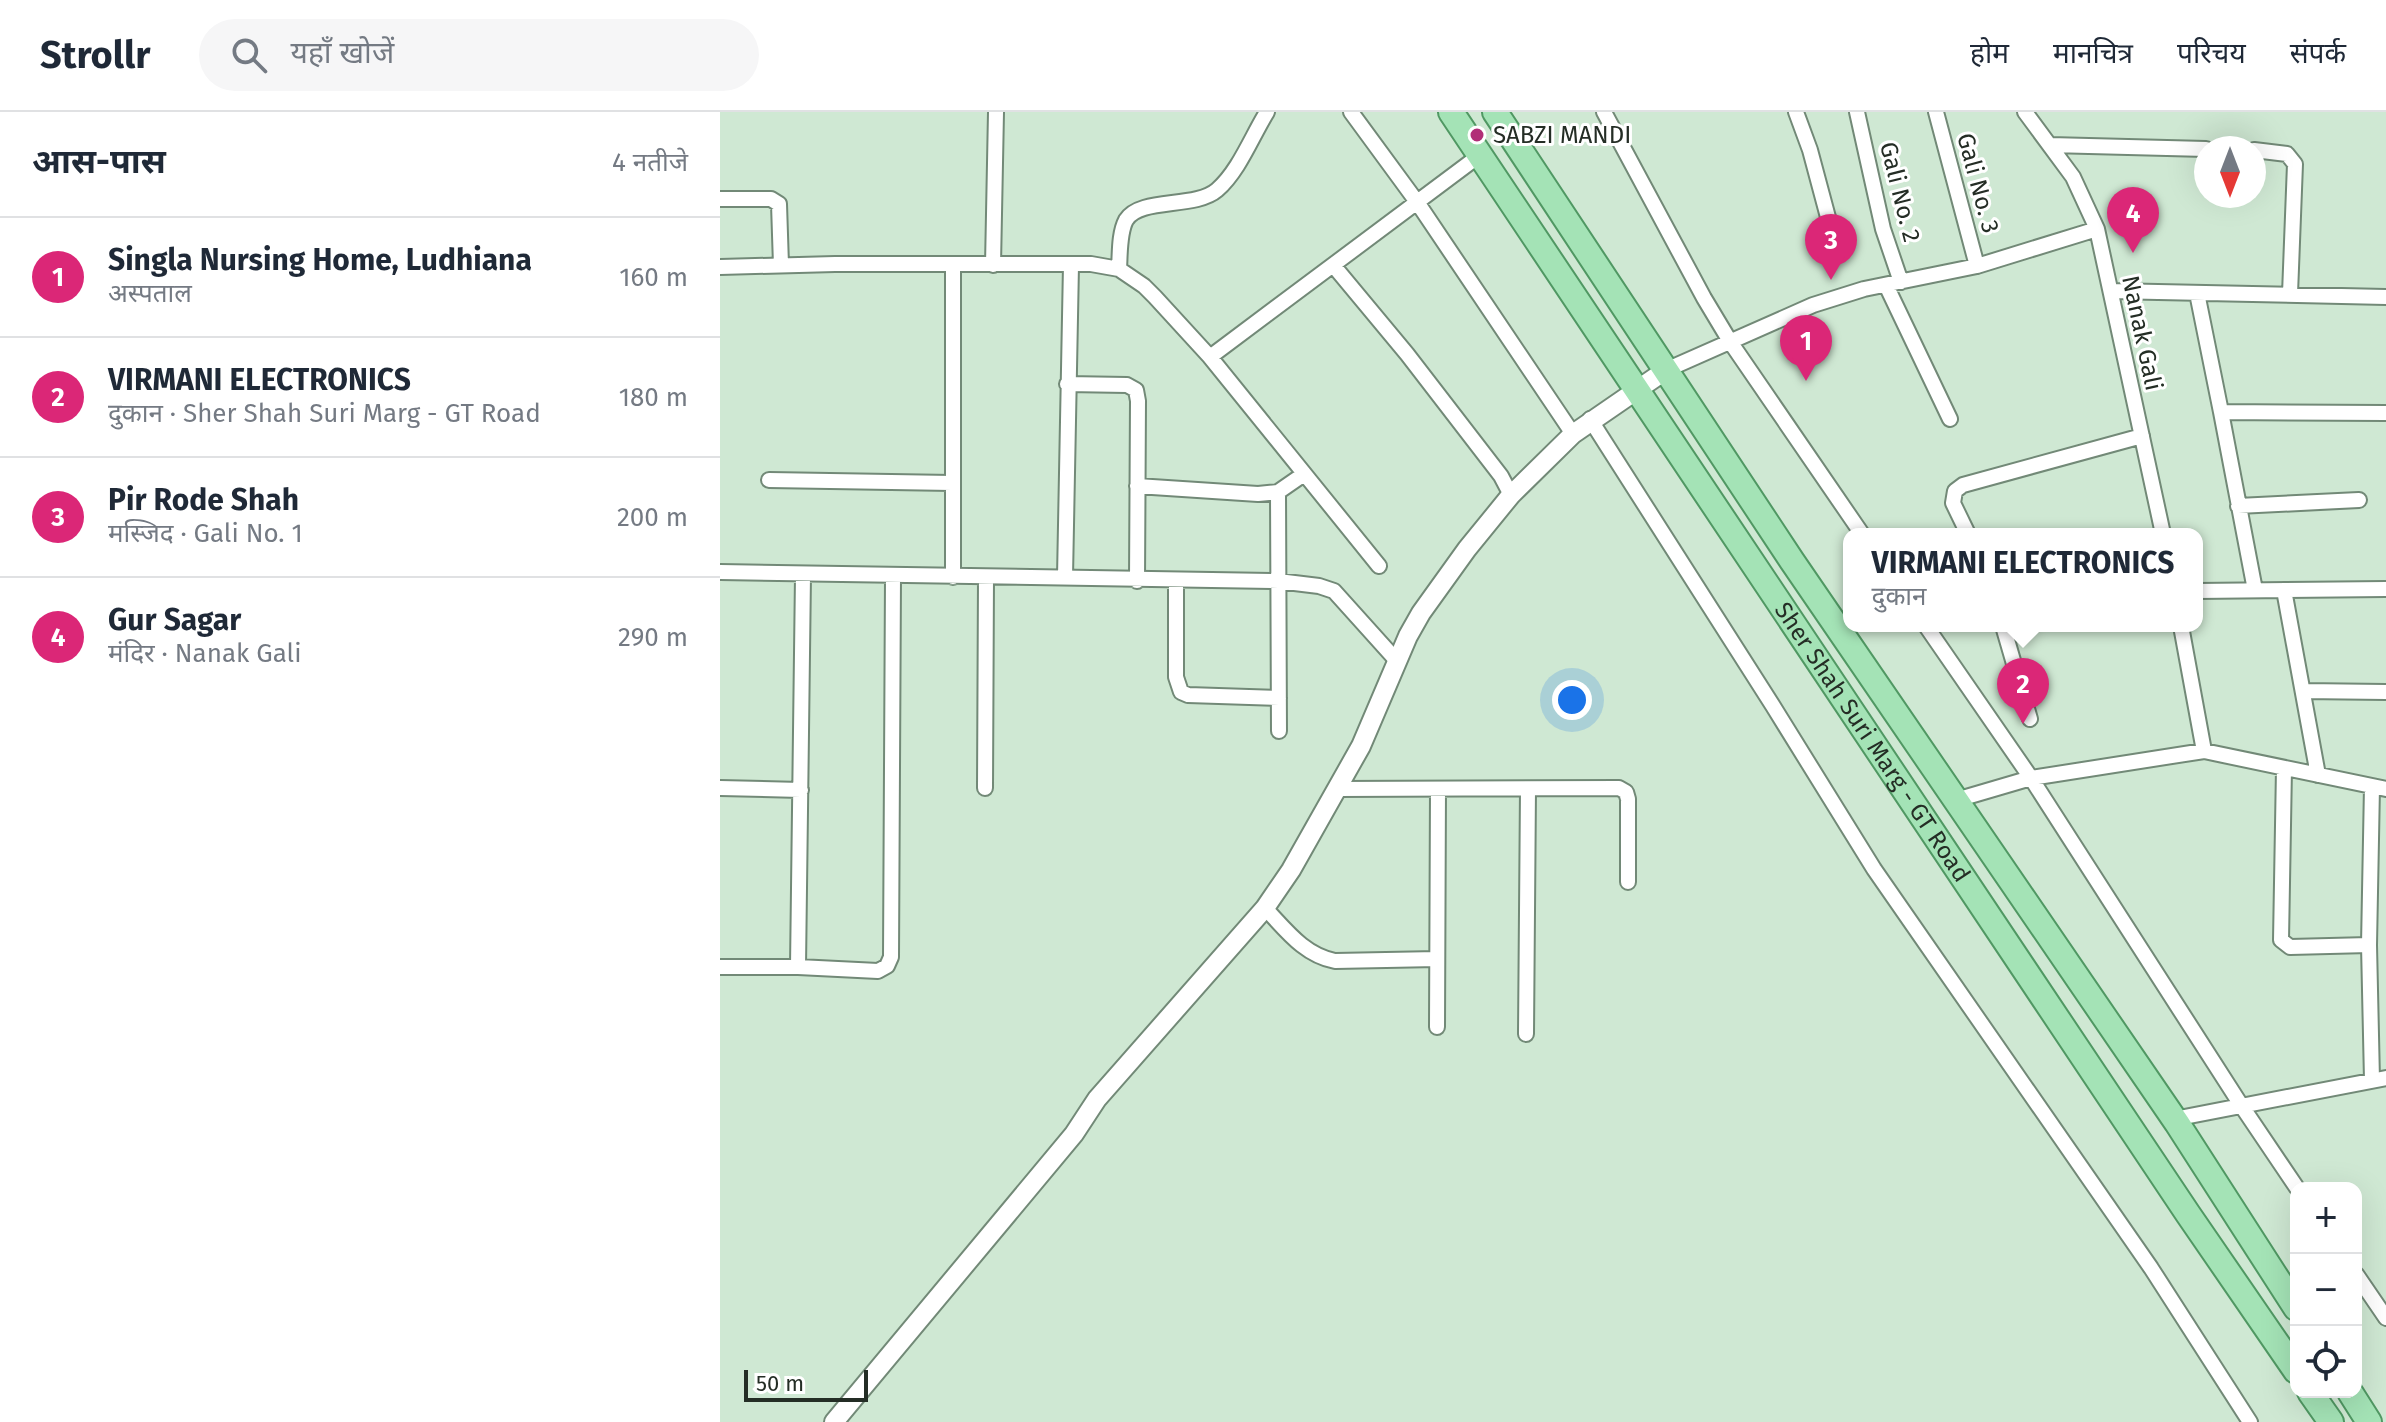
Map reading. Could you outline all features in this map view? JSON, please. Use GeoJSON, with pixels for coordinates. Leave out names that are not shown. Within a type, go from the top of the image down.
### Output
{"type":"FeatureCollection","features":[{"type":"Feature","properties":{"kind":"main road","name":"Sher Shah Suri Marg - GT Road"},"geometry":{"type":"LineString","coordinates":[[1451,112],[2290,1362]]}},
{"type":"Feature","properties":{"kind":"main road","name":"Sher Shah Suri Marg - GT Road"},"geometry":{"type":"LineString","coordinates":[[1495,112],[1792,561],[2174,1119],[2290,1299]]}},
{"type":"Feature","properties":{"kind":"main road"},"geometry":{"type":"LineString","coordinates":[[2314,1398],[2331,1422]]}},
{"type":"Feature","properties":{"kind":"main road"},"geometry":{"type":"LineString","coordinates":[[2354,1398],[2369,1422]]}},
{"type":"Feature","properties":{"kind":"street"},"geometry":{"type":"LineString","coordinates":[[993,265],[996,112]]}},
{"type":"Feature","properties":{"kind":"street"},"geometry":{"type":"LineString","coordinates":[[1119,269],[1127,219],[1139,210],[1198,199],[1217,190],[1231,173],[1267,112]]}},
{"type":"Feature","properties":{"kind":"street"},"geometry":{"type":"LineString","coordinates":[[1351,112],[1417,202],[1573,434]]}},
{"type":"Feature","properties":{"kind":"street"},"geometry":{"type":"LineString","coordinates":[[1604,112],[1731,343],[1858,528]]}},
{"type":"Feature","properties":{"kind":"street"},"geometry":{"type":"LineString","coordinates":[[1796,112],[1829,221]]}},
{"type":"Feature","properties":{"kind":"street","name":"Gali No. 2"},"geometry":{"type":"LineString","coordinates":[[1857,112],[1883,229],[1901,282]]}},
{"type":"Feature","properties":{"kind":"street","name":"Gali No. 3"},"geometry":{"type":"LineString","coordinates":[[1936,112],[1977,266]]}},
{"type":"Feature","properties":{"kind":"street","name":"Nanak Gali"},"geometry":{"type":"LineString","coordinates":[[2025,112],[2073,177],[2097,229],[2162,528]]}},
{"type":"Feature","properties":{"kind":"street"},"geometry":{"type":"LineString","coordinates":[[2050,145],[2194,149]]}},
{"type":"Feature","properties":{"kind":"street"},"geometry":{"type":"LineString","coordinates":[[2266,151],[2287,154],[2295,164],[2290,294]]}},
{"type":"Feature","properties":{"kind":"street"},"geometry":{"type":"LineString","coordinates":[[1210,357],[1480,155]]}},
{"type":"Feature","properties":{"kind":"street"},"geometry":{"type":"LineString","coordinates":[[720,199],[771,199],[779,204],[781,265]]}},
{"type":"Feature","properties":{"kind":"street"},"geometry":{"type":"LineString","coordinates":[[834,1422],[1074,1134],[1097,1099],[1134,1054],[1265,908],[1291,870],[1361,746],[1421,613],[1511,495],[1573,434],[1590,419],[1666,370],[1813,305],[1886,285],[1977,266],[2097,229]]}},
{"type":"Feature","properties":{"kind":"street"},"geometry":{"type":"LineString","coordinates":[[1065,577],[1071,265]]}},
{"type":"Feature","properties":{"kind":"street"},"geometry":{"type":"LineString","coordinates":[[720,267],[1104,265],[1119,269],[1144,286],[1210,357],[1379,566]]}},
{"type":"Feature","properties":{"kind":"street"},"geometry":{"type":"LineString","coordinates":[[1333,265],[1407,354],[1501,476],[1511,495]]}},
{"type":"Feature","properties":{"kind":"street"},"geometry":{"type":"LineString","coordinates":[[953,266],[953,577]]}},
{"type":"Feature","properties":{"kind":"street"},"geometry":{"type":"LineString","coordinates":[[1886,285],[1950,419]]}},
{"type":"Feature","properties":{"kind":"street"},"geometry":{"type":"LineString","coordinates":[[2111,291],[2386,297]]}},
{"type":"Feature","properties":{"kind":"street"},"geometry":{"type":"LineString","coordinates":[[2197,293],[2255,590]]}},
{"type":"Feature","properties":{"kind":"street"},"geometry":{"type":"LineString","coordinates":[[1067,384],[1127,385],[1136,390],[1137,581]]}},
{"type":"Feature","properties":{"kind":"street"},"geometry":{"type":"LineString","coordinates":[[2221,412],[2386,413]]}},
{"type":"Feature","properties":{"kind":"street"},"geometry":{"type":"LineString","coordinates":[[1590,419],[1874,869],[2151,1268],[2250,1422]]}},
{"type":"Feature","properties":{"kind":"street"},"geometry":{"type":"LineString","coordinates":[[1965,528],[1952,496],[1963,485],[2142,436]]}},
{"type":"Feature","properties":{"kind":"street"},"geometry":{"type":"LineString","coordinates":[[1137,486],[1258,494],[1278,492],[1304,474]]}},
{"type":"Feature","properties":{"kind":"street"},"geometry":{"type":"LineString","coordinates":[[769,480],[952,483]]}},
{"type":"Feature","properties":{"kind":"street"},"geometry":{"type":"LineString","coordinates":[[1278,492],[1279,731]]}},
{"type":"Feature","properties":{"kind":"street"},"geometry":{"type":"LineString","coordinates":[[2238,506],[2359,500]]}},
{"type":"Feature","properties":{"kind":"street"},"geometry":{"type":"LineString","coordinates":[[720,572],[1278,581],[1319,586],[1334,591],[1397,661]]}},
{"type":"Feature","properties":{"kind":"street"},"geometry":{"type":"LineString","coordinates":[[798,967],[803,575]]}},
{"type":"Feature","properties":{"kind":"street"},"geometry":{"type":"LineString","coordinates":[[720,967],[878,971],[887,966],[891,957],[893,577]]}},
{"type":"Feature","properties":{"kind":"street"},"geometry":{"type":"LineString","coordinates":[[985,788],[986,578]]}},
{"type":"Feature","properties":{"kind":"street"},"geometry":{"type":"LineString","coordinates":[[1176,581],[1176,677],[1181,692],[1188,695],[1279,698]]}},
{"type":"Feature","properties":{"kind":"street"},"geometry":{"type":"LineString","coordinates":[[2203,591],[2386,589]]}},
{"type":"Feature","properties":{"kind":"street"},"geometry":{"type":"LineString","coordinates":[[2284,590],[2318,775]]}},
{"type":"Feature","properties":{"kind":"street"},"geometry":{"type":"LineString","coordinates":[[1930,632],[2031,778],[2293,1182]]}},
{"type":"Feature","properties":{"kind":"street"},"geometry":{"type":"LineString","coordinates":[[2005,632],[2030,719]]}},
{"type":"Feature","properties":{"kind":"street"},"geometry":{"type":"LineString","coordinates":[[2182,632],[2204,751]]}},
{"type":"Feature","properties":{"kind":"street"},"geometry":{"type":"LineString","coordinates":[[2303,691],[2386,692]]}},
{"type":"Feature","properties":{"kind":"street"},"geometry":{"type":"LineString","coordinates":[[1956,800],[2031,778],[2204,751],[2379,787],[2369,945],[2379,1079],[2174,1119]]}},
{"type":"Feature","properties":{"kind":"street"},"geometry":{"type":"LineString","coordinates":[[2284,768],[2281,940],[2290,947],[2369,945]]}},
{"type":"Feature","properties":{"kind":"street"},"geometry":{"type":"LineString","coordinates":[[720,788],[801,790]]}},
{"type":"Feature","properties":{"kind":"street"},"geometry":{"type":"LineString","coordinates":[[1337,789],[1619,788],[1626,792],[1628,799],[1628,882]]}},
{"type":"Feature","properties":{"kind":"street"},"geometry":{"type":"LineString","coordinates":[[1437,1027],[1438,789]]}},
{"type":"Feature","properties":{"kind":"street"},"geometry":{"type":"LineString","coordinates":[[1526,1034],[1528,789]]}},
{"type":"Feature","properties":{"kind":"street"},"geometry":{"type":"LineString","coordinates":[[1265,908],[1308,952],[1320,958],[1335,961],[1437,959]]}},
{"type":"Feature","properties":{"kind":"street"},"geometry":{"type":"LineString","coordinates":[[2362,1283],[2386,1318]]}},
{"type":"Feature","properties":{"kind":"place","name":"SABZI MANDI"},"geometry":{"type":"Point","coordinates":[1477,135]}},
{"type":"Feature","properties":{"kind":"place","name":"Gur Sagar"},"geometry":{"type":"Point","coordinates":[2133,253]}},
{"type":"Feature","properties":{"kind":"place","name":"Pir Rode Shah"},"geometry":{"type":"Point","coordinates":[1831,280]}},
{"type":"Feature","properties":{"kind":"place","name":"Singla Nursing Home, Ludhiana"},"geometry":{"type":"Point","coordinates":[1806,381]}},
{"type":"Feature","properties":{"kind":"place","name":"VIRMANI ELECTRONICS"},"geometry":{"type":"Point","coordinates":[2023,724]}}]}
